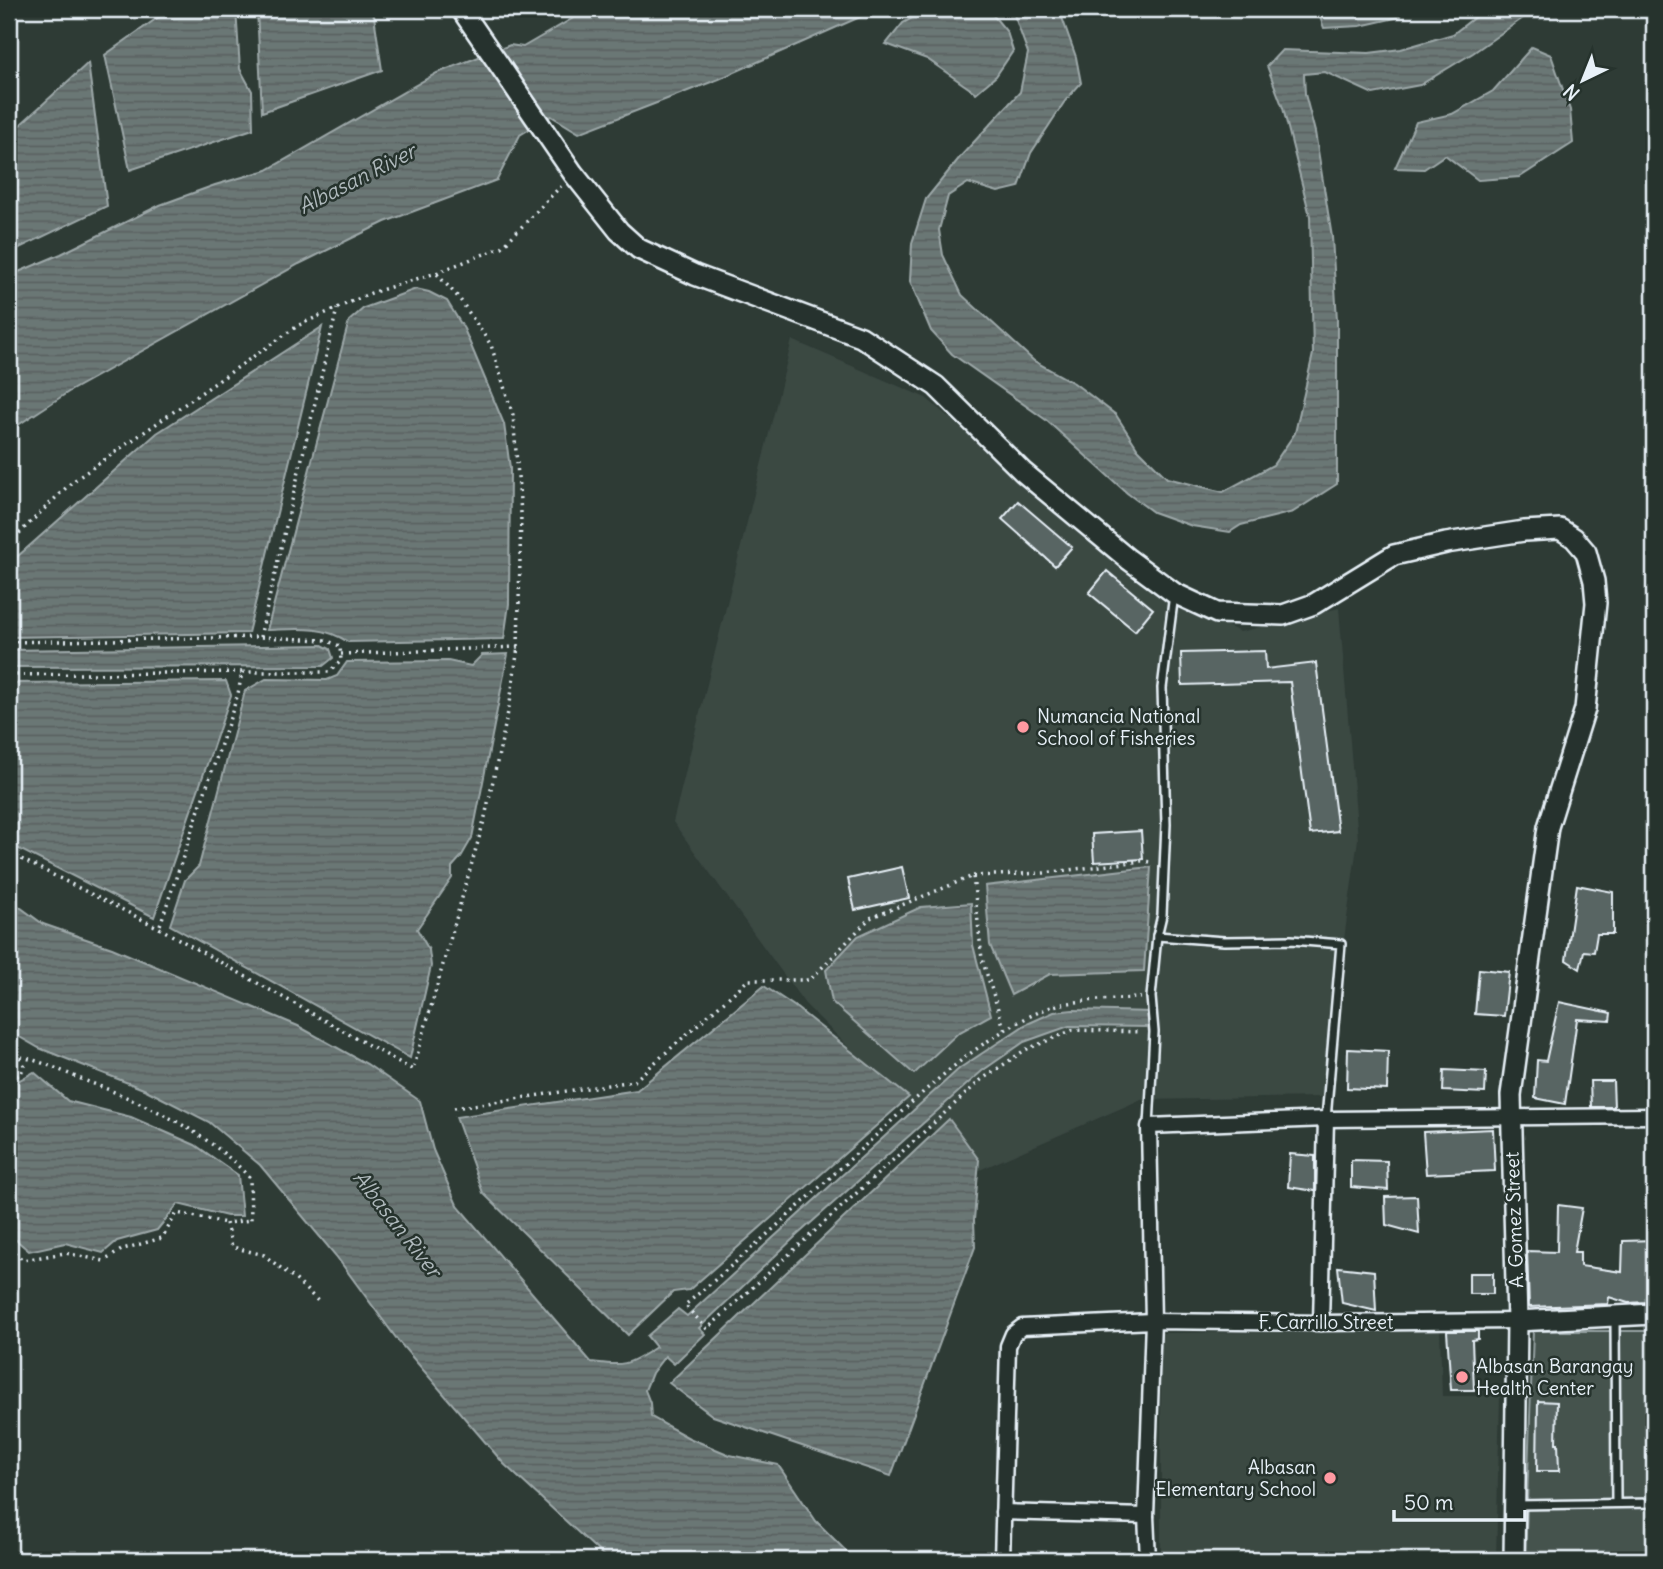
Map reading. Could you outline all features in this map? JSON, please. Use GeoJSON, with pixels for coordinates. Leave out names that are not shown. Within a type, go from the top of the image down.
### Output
{"type":"FeatureCollection","features":[{"type":"Feature","properties":{"kind":"street","name":"A. Gomez Street"},"geometry":{"type":"LineString","coordinates":[[466,16],[573,173],[619,231],[639,249],[695,275],[862,337],[936,386],[1023,472],[1128,559],[1174,593],[1217,613],[1283,615],[1314,604],[1394,555],[1446,543],[1524,531],[1560,529],[1574,538],[1586,552],[1594,581],[1595,603],[1585,709],[1548,827],[1511,1095],[1517,1321],[1514,1560]]}},
{"type":"Feature","properties":{"kind":"street"},"geometry":{"type":"LineString","coordinates":[[1148,1560],[1146,1516],[1153,1321],[1149,1126],[1326,1119],[1654,1116]]}},
{"type":"Feature","properties":{"kind":"street"},"geometry":{"type":"LineString","coordinates":[[1321,1323],[1326,1119]]}},
{"type":"Feature","properties":{"kind":"street","name":"F. Carrillo Street"},"geometry":{"type":"LineString","coordinates":[[1003,1512],[1008,1346],[1013,1334],[1022,1327],[1153,1321],[1517,1321],[1654,1314]]}},
{"type":"Feature","properties":{"kind":"street"},"geometry":{"type":"LineString","coordinates":[[1002,1560],[1003,1512],[1146,1516]]}},
{"type":"Feature","properties":{"kind":"lane"},"geometry":{"type":"LineString","coordinates":[[1149,1126],[1154,1032],[1151,997],[1165,864],[1162,688],[1174,593]]}},
{"type":"Feature","properties":{"kind":"lane"},"geometry":{"type":"LineString","coordinates":[[1157,936],[1341,944],[1326,1119]]}},
{"type":"Feature","properties":{"kind":"lane"},"geometry":{"type":"LineString","coordinates":[[1615,1315],[1616,1503]]}},
{"type":"Feature","properties":{"kind":"lane"},"geometry":{"type":"LineString","coordinates":[[1516,1505],[1654,1503]]}},
{"type":"Feature","properties":{"kind":"path"},"geometry":{"type":"LineString","coordinates":[[9,543],[72,482],[299,325],[371,293],[502,247],[573,173]]}},
{"type":"Feature","properties":{"kind":"path"},"geometry":{"type":"LineString","coordinates":[[9,853],[159,928],[413,1070],[485,817],[510,703],[518,648],[521,513],[513,415],[491,345],[459,298],[436,272]]}},
{"type":"Feature","properties":{"kind":"path"},"geometry":{"type":"LineString","coordinates":[[260,637],[337,308]]}},
{"type":"Feature","properties":{"kind":"path"},"geometry":{"type":"LineString","coordinates":[[9,642],[260,637],[324,640],[340,646],[341,653],[341,661],[329,672],[9,675]]}},
{"type":"Feature","properties":{"kind":"path"},"geometry":{"type":"LineString","coordinates":[[341,653],[518,648]]}},
{"type":"Feature","properties":{"kind":"path"},"geometry":{"type":"LineString","coordinates":[[159,928],[238,694],[242,672]]}},
{"type":"Feature","properties":{"kind":"path"},"geometry":{"type":"LineString","coordinates":[[454,1108],[634,1080],[748,980],[810,979],[870,918],[973,876],[1055,872],[1141,861],[1165,864]]}},
{"type":"Feature","properties":{"kind":"path"},"geometry":{"type":"LineString","coordinates":[[973,876],[982,959],[1005,1031]]}},
{"type":"Feature","properties":{"kind":"path"},"geometry":{"type":"LineString","coordinates":[[1151,997],[1054,1006],[1005,1031],[961,1061],[918,1097],[753,1248],[685,1305],[707,1329],[936,1119],[992,1072],[1025,1050],[1073,1030],[1154,1032]]}},
{"type":"Feature","properties":{"kind":"path"},"geometry":{"type":"LineString","coordinates":[[9,1051],[21,1057],[38,1060],[127,1097],[183,1125],[221,1149],[250,1178],[251,1220],[226,1223],[177,1213],[163,1238],[123,1248],[104,1261],[65,1253],[23,1260],[9,1248]]}},
{"type":"Feature","properties":{"kind":"path"},"geometry":{"type":"LineString","coordinates":[[9,1079],[21,1074],[24,1065],[21,1057]]}},
{"type":"Feature","properties":{"kind":"path"},"geometry":{"type":"LineString","coordinates":[[226,1223],[232,1247],[264,1255],[319,1302]]}},
{"type":"Feature","properties":{"kind":"shaded area","name":"Numancia National School of Fisheries"},"geometry":{"type":"Polygon","coordinates":[[[792,340],[926,398],[1155,592],[1240,632],[1339,608],[1358,839],[1322,1097],[1140,1100],[975,1172],[805,1004],[673,822],[792,340]]]}},
{"type":"Feature","properties":{"kind":"shaded area","name":"Albasan Elementary School"},"geometry":{"type":"Polygon","coordinates":[[[1440,1330],[1442,1396],[1500,1396],[1496,1560],[1161,1560],[1161,1333],[1440,1330]]]}},
{"type":"Feature","properties":{"kind":"shaded area"},"geometry":{"type":"Polygon","coordinates":[[[1533,1331],[1654,1331],[1654,1560],[1525,1560],[1533,1331]]]}},
{"type":"Feature","properties":{"kind":"water"},"geometry":{"type":"Polygon","coordinates":[[[170,9],[236,9],[240,69],[252,91],[253,129],[130,170],[105,55],[170,9]]]}},
{"type":"Feature","properties":{"kind":"water"},"geometry":{"type":"Polygon","coordinates":[[[257,9],[373,9],[382,70],[262,112],[257,9]]]}},
{"type":"Feature","properties":{"kind":"water","name":"Albasan River"},"geometry":{"type":"Polygon","coordinates":[[[589,9],[885,9],[869,13],[719,79],[579,133],[551,116],[520,135],[497,180],[385,222],[299,264],[70,391],[9,431],[9,276],[61,254],[160,205],[267,170],[437,73],[510,45],[523,47],[589,9]]]}},
{"type":"Feature","properties":{"kind":"water"},"geometry":{"type":"Polygon","coordinates":[[[921,9],[988,9],[1007,32],[1013,51],[996,76],[976,93],[927,59],[886,44],[903,23],[921,9]]]}},
{"type":"Feature","properties":{"kind":"water"},"geometry":{"type":"Polygon","coordinates":[[[1012,9],[1059,9],[1076,57],[1081,83],[1065,101],[1031,153],[1019,187],[998,192],[968,183],[948,196],[939,230],[943,255],[962,295],[1034,361],[1074,383],[1116,415],[1138,449],[1167,478],[1223,492],[1273,465],[1295,433],[1313,354],[1310,216],[1283,108],[1267,66],[1282,50],[1369,53],[1401,49],[1453,34],[1485,9],[1536,9],[1473,53],[1420,85],[1373,94],[1325,72],[1304,74],[1305,94],[1315,132],[1332,237],[1337,320],[1337,484],[1293,512],[1241,525],[1230,532],[1192,526],[1153,512],[1127,493],[1046,420],[952,354],[931,331],[910,281],[912,243],[926,199],[1020,92],[1028,53],[1012,9]]]}},
{"type":"Feature","properties":{"kind":"water"},"geometry":{"type":"Polygon","coordinates":[[[1317,9],[1401,9],[1400,17],[1360,26],[1324,28],[1317,9]]]}},
{"type":"Feature","properties":{"kind":"water"},"geometry":{"type":"Polygon","coordinates":[[[1532,47],[1551,55],[1570,110],[1573,143],[1520,177],[1478,180],[1445,155],[1424,169],[1395,168],[1416,122],[1452,114],[1493,91],[1532,47]]]}},
{"type":"Feature","properties":{"kind":"water"},"geometry":{"type":"Polygon","coordinates":[[[88,63],[107,206],[9,253],[9,135],[88,63]]]}},
{"type":"Feature","properties":{"kind":"water"},"geometry":{"type":"Polygon","coordinates":[[[416,289],[447,301],[464,329],[504,424],[510,468],[509,604],[504,639],[348,642],[319,630],[267,630],[349,321],[364,308],[416,289]]]}},
{"type":"Feature","properties":{"kind":"water"},"geometry":{"type":"Polygon","coordinates":[[[322,327],[248,633],[9,637],[9,564],[157,433],[322,327]]]}},
{"type":"Feature","properties":{"kind":"water"},"geometry":{"type":"Polygon","coordinates":[[[322,645],[330,649],[333,658],[323,666],[9,667],[9,650],[322,645]]]}},
{"type":"Feature","properties":{"kind":"water"},"geometry":{"type":"Polygon","coordinates":[[[508,654],[472,838],[452,867],[452,878],[417,929],[429,950],[431,966],[410,1058],[170,925],[185,880],[199,866],[245,691],[266,679],[327,680],[337,676],[347,662],[448,661],[471,666],[482,655],[508,654]]]}},
{"type":"Feature","properties":{"kind":"water"},"geometry":{"type":"Polygon","coordinates":[[[226,681],[231,695],[154,917],[9,844],[9,683],[226,681]]]}},
{"type":"Feature","properties":{"kind":"water"},"geometry":{"type":"Polygon","coordinates":[[[1151,867],[1144,971],[1050,974],[1011,995],[990,945],[985,886],[1151,867]]]}},
{"type":"Feature","properties":{"kind":"water","name":"Albasan River"},"geometry":{"type":"Polygon","coordinates":[[[9,899],[43,924],[112,948],[298,1026],[367,1064],[420,1101],[433,1150],[457,1205],[591,1362],[625,1363],[656,1347],[647,1336],[678,1309],[687,1316],[960,1068],[1025,1025],[1054,1012],[1073,1010],[1153,1012],[1157,1020],[1150,1027],[1069,1026],[1024,1042],[982,1071],[795,1237],[699,1328],[705,1334],[674,1364],[665,1356],[652,1373],[645,1390],[651,1417],[689,1438],[730,1455],[778,1465],[816,1521],[855,1560],[608,1560],[504,1464],[399,1342],[336,1256],[260,1165],[209,1122],[146,1090],[39,1048],[9,1031],[9,899]]]}},
{"type":"Feature","properties":{"kind":"water"},"geometry":{"type":"Polygon","coordinates":[[[971,903],[973,945],[991,1015],[958,1033],[914,1074],[832,1002],[826,970],[858,936],[921,907],[971,903]]]}},
{"type":"Feature","properties":{"kind":"water"},"geometry":{"type":"Polygon","coordinates":[[[764,986],[794,1006],[909,1097],[689,1290],[673,1292],[628,1335],[483,1193],[456,1117],[637,1090],[764,986]]]}},
{"type":"Feature","properties":{"kind":"water"},"geometry":{"type":"Polygon","coordinates":[[[34,1072],[68,1101],[131,1117],[195,1145],[238,1175],[242,1216],[227,1216],[178,1204],[157,1230],[117,1241],[103,1253],[65,1243],[29,1251],[9,1234],[9,1086],[34,1072]]]}},
{"type":"Feature","properties":{"kind":"water"},"geometry":{"type":"Polygon","coordinates":[[[949,1119],[979,1160],[974,1220],[975,1247],[891,1476],[713,1416],[669,1383],[949,1119]]]}},
{"type":"Feature","properties":{"kind":"building"},"geometry":{"type":"Polygon","coordinates":[[[1018,501],[1072,547],[1055,566],[1002,519],[1018,501]]]}},
{"type":"Feature","properties":{"kind":"building"},"geometry":{"type":"Polygon","coordinates":[[[1107,571],[1153,609],[1135,631],[1089,593],[1107,571]]]}},
{"type":"Feature","properties":{"kind":"building"},"geometry":{"type":"Polygon","coordinates":[[[1265,651],[1266,669],[1316,663],[1338,831],[1310,834],[1290,682],[1182,685],[1181,653],[1265,651]]]}},
{"type":"Feature","properties":{"kind":"building"},"geometry":{"type":"Polygon","coordinates":[[[1141,831],[1143,859],[1094,862],[1092,834],[1141,831]]]}},
{"type":"Feature","properties":{"kind":"building"},"geometry":{"type":"Polygon","coordinates":[[[902,867],[909,898],[855,910],[848,879],[902,867]]]}},
{"type":"Feature","properties":{"kind":"building"},"geometry":{"type":"Polygon","coordinates":[[[1577,885],[1613,892],[1613,934],[1597,934],[1594,952],[1584,951],[1580,969],[1566,960],[1577,885]]]}},
{"type":"Feature","properties":{"kind":"building"},"geometry":{"type":"Polygon","coordinates":[[[1479,969],[1509,972],[1504,1016],[1475,1014],[1479,969]]]}},
{"type":"Feature","properties":{"kind":"building"},"geometry":{"type":"Polygon","coordinates":[[[1559,1002],[1611,1013],[1610,1021],[1577,1019],[1565,1104],[1535,1098],[1537,1060],[1546,1061],[1559,1002]]]}},
{"type":"Feature","properties":{"kind":"building"},"geometry":{"type":"Polygon","coordinates":[[[1348,1049],[1388,1051],[1387,1090],[1347,1088],[1348,1049]]]}},
{"type":"Feature","properties":{"kind":"building"},"geometry":{"type":"Polygon","coordinates":[[[1444,1070],[1486,1072],[1485,1093],[1443,1091],[1444,1070]]]}},
{"type":"Feature","properties":{"kind":"building"},"geometry":{"type":"Polygon","coordinates":[[[1590,1081],[1613,1081],[1614,1107],[1591,1107],[1590,1081]]]}},
{"type":"Feature","properties":{"kind":"building"},"geometry":{"type":"Polygon","coordinates":[[[1493,1129],[1495,1171],[1426,1174],[1423,1132],[1493,1129]]]}},
{"type":"Feature","properties":{"kind":"building"},"geometry":{"type":"Polygon","coordinates":[[[1290,1154],[1315,1156],[1315,1191],[1288,1187],[1290,1154]]]}},
{"type":"Feature","properties":{"kind":"building"},"geometry":{"type":"Polygon","coordinates":[[[1351,1160],[1387,1161],[1388,1190],[1351,1187],[1351,1160]]]}},
{"type":"Feature","properties":{"kind":"building"},"geometry":{"type":"Polygon","coordinates":[[[1417,1196],[1419,1234],[1386,1225],[1385,1197],[1417,1196]]]}},
{"type":"Feature","properties":{"kind":"building"},"geometry":{"type":"Polygon","coordinates":[[[1558,1205],[1582,1208],[1574,1252],[1580,1252],[1580,1266],[1622,1272],[1623,1241],[1654,1240],[1654,1294],[1647,1292],[1646,1302],[1628,1303],[1609,1297],[1608,1304],[1529,1307],[1527,1251],[1557,1252],[1558,1205]]]}},
{"type":"Feature","properties":{"kind":"building"},"geometry":{"type":"Polygon","coordinates":[[[1338,1267],[1374,1271],[1376,1311],[1342,1303],[1338,1267]]]}},
{"type":"Feature","properties":{"kind":"building"},"geometry":{"type":"Polygon","coordinates":[[[1469,1273],[1493,1273],[1493,1294],[1469,1294],[1469,1273]]]}},
{"type":"Feature","properties":{"kind":"building"},"geometry":{"type":"Polygon","coordinates":[[[1447,1331],[1478,1331],[1478,1339],[1472,1340],[1474,1390],[1451,1390],[1447,1331]]]}},
{"type":"Feature","properties":{"kind":"building"},"geometry":{"type":"Polygon","coordinates":[[[1538,1401],[1557,1402],[1556,1443],[1559,1471],[1537,1471],[1538,1401]]]}},
{"type":"Feature","properties":{"kind":"place","name":"Numancia National School of Fisheries"},"geometry":{"type":"Point","coordinates":[1023,727]}},
{"type":"Feature","properties":{"kind":"place","name":"Albasan Barangay Health Center"},"geometry":{"type":"Point","coordinates":[1462,1377]}},
{"type":"Feature","properties":{"kind":"place","name":"Albasan Elementary School"},"geometry":{"type":"Point","coordinates":[1330,1478]}}]}
